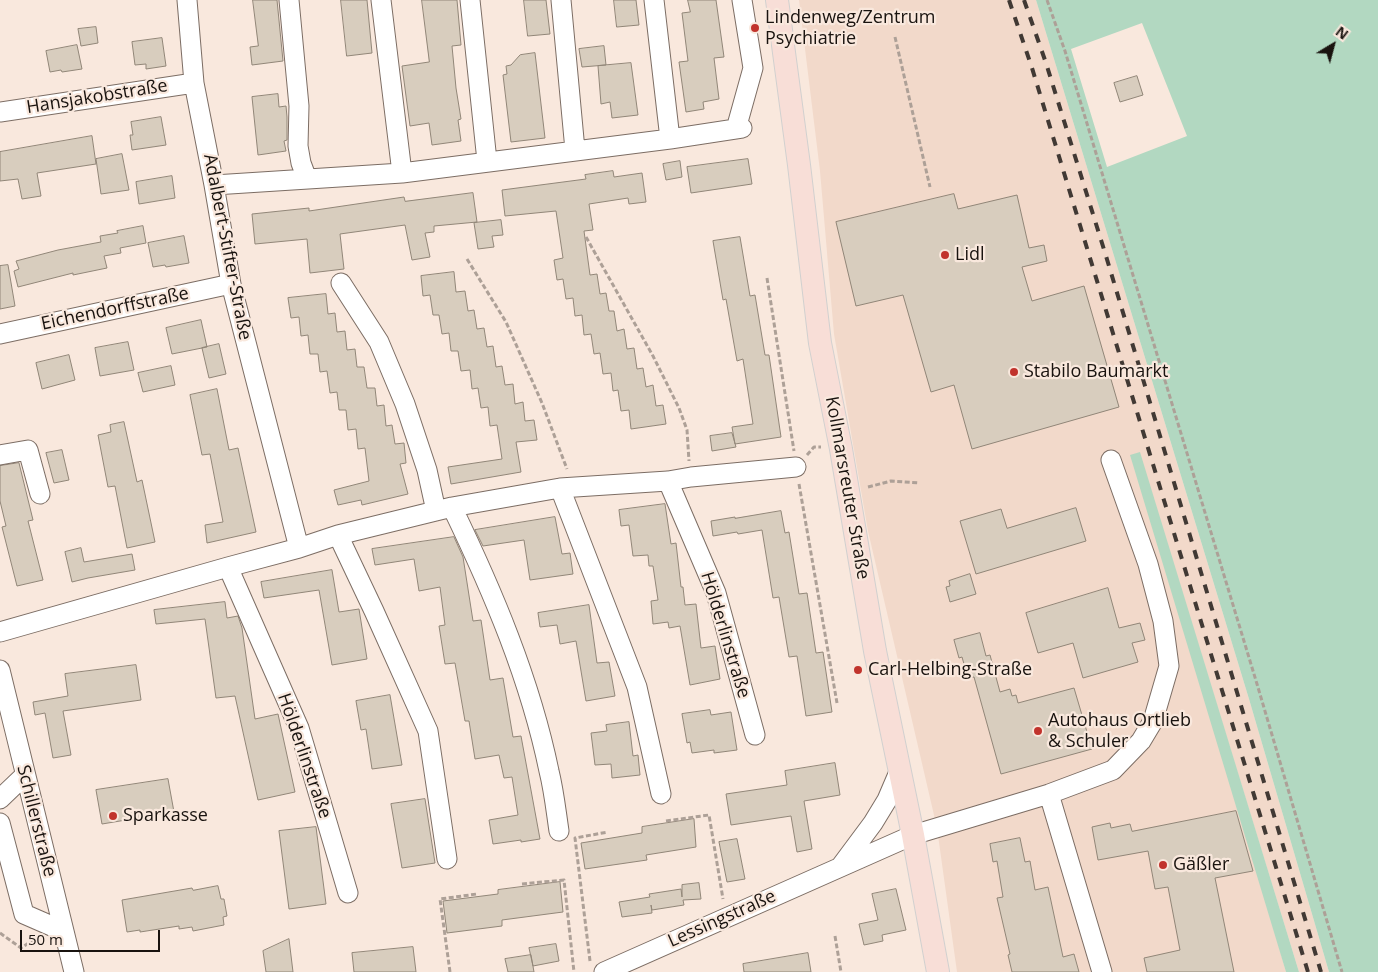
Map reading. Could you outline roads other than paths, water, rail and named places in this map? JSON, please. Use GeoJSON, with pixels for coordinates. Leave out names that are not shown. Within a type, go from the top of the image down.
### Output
{"type":"FeatureCollection","features":[{"type":"Feature","properties":{"kind":"main road","name":"Kollmarsreuter Straße"},"geometry":{"type":"LineString","coordinates":[[777,0],[800,165],[820,342],[841,449],[875,651],[913,834],[938,972]]}},
{"type":"Feature","properties":{"kind":"street","name":"Adalbert-Stifter-Straße"},"geometry":{"type":"LineString","coordinates":[[187,0],[194,83],[231,284],[299,548]]}},
{"type":"Feature","properties":{"kind":"street"},"geometry":{"type":"LineString","coordinates":[[289,0],[299,106],[298,146],[301,163],[307,179]]}},
{"type":"Feature","properties":{"kind":"street"},"geometry":{"type":"LineString","coordinates":[[381,0],[402,173]]}},
{"type":"Feature","properties":{"kind":"street"},"geometry":{"type":"LineString","coordinates":[[470,0],[488,161]]}},
{"type":"Feature","properties":{"kind":"street"},"geometry":{"type":"LineString","coordinates":[[561,0],[575,150]]}},
{"type":"Feature","properties":{"kind":"street"},"geometry":{"type":"LineString","coordinates":[[654,0],[670,138]]}},
{"type":"Feature","properties":{"kind":"street"},"geometry":{"type":"LineString","coordinates":[[214,185],[402,173],[739,128],[753,68],[742,0]]}},
{"type":"Feature","properties":{"kind":"street","name":"Hansjakobstraße"},"geometry":{"type":"LineString","coordinates":[[0,112],[194,83]]}},
{"type":"Feature","properties":{"kind":"street"},"geometry":{"type":"LineString","coordinates":[[341,283],[379,342],[405,404],[427,470],[444,509],[483,571],[519,663],[538,727],[549,772],[559,831]]}},
{"type":"Feature","properties":{"kind":"street","name":"Eichendorffstraße"},"geometry":{"type":"LineString","coordinates":[[0,334],[231,284]]}},
{"type":"Feature","properties":{"kind":"street"},"geometry":{"type":"LineString","coordinates":[[0,455],[28,450],[40,494]]}},
{"type":"Feature","properties":{"kind":"street"},"geometry":{"type":"LineString","coordinates":[[913,834],[1049,794],[1113,770],[1141,741],[1153,721],[1169,666],[1163,621],[1148,564],[1111,460]]}},
{"type":"Feature","properties":{"kind":"street"},"geometry":{"type":"LineString","coordinates":[[0,632],[299,548],[338,535],[444,509],[566,487],[668,481],[796,467]]}},
{"type":"Feature","properties":{"kind":"street","name":"Hölderlinstraße"},"geometry":{"type":"LineString","coordinates":[[668,481],[716,593],[755,735]]}},
{"type":"Feature","properties":{"kind":"street"},"geometry":{"type":"LineString","coordinates":[[566,487],[638,686],[661,794]]}},
{"type":"Feature","properties":{"kind":"street"},"geometry":{"type":"LineString","coordinates":[[338,535],[428,731],[447,859]]}},
{"type":"Feature","properties":{"kind":"street","name":"Hölderlinstraße"},"geometry":{"type":"LineString","coordinates":[[228,567],[299,728],[348,893]]}},
{"type":"Feature","properties":{"kind":"street","name":"Schillerstraße"},"geometry":{"type":"LineString","coordinates":[[0,670],[25,775],[55,928],[74,972]]}},
{"type":"Feature","properties":{"kind":"street"},"geometry":{"type":"LineString","coordinates":[[840,867],[873,822],[900,772]]}},
{"type":"Feature","properties":{"kind":"street"},"geometry":{"type":"LineString","coordinates":[[0,799],[25,775]]}},
{"type":"Feature","properties":{"kind":"street"},"geometry":{"type":"LineString","coordinates":[[1049,794],[1102,972]]}},
{"type":"Feature","properties":{"kind":"street"},"geometry":{"type":"LineString","coordinates":[[0,823],[24,914],[55,928]]}},
{"type":"Feature","properties":{"kind":"street","name":"Lessingstraße"},"geometry":{"type":"LineString","coordinates":[[597,967],[726,917],[913,834]]}},
{"type":"Feature","properties":{"kind":"railway"},"geometry":{"type":"LineString","coordinates":[[1009,0],[1032,68],[1308,972]]}},
{"type":"Feature","properties":{"kind":"railway"},"geometry":{"type":"LineString","coordinates":[[1024,0],[1046,63],[1106,256],[1321,972]]}},
{"type":"Feature","properties":{"kind":"place","name":"Lindenweg/Zentrum Psychiatrie"},"geometry":{"type":"Point","coordinates":[755,28]}},
{"type":"Feature","properties":{"kind":"place","name":"Lidl"},"geometry":{"type":"Point","coordinates":[945,255]}},
{"type":"Feature","properties":{"kind":"place","name":"Stabilo Baumarkt"},"geometry":{"type":"Point","coordinates":[1014,372]}},
{"type":"Feature","properties":{"kind":"place","name":"Carl-Helbing-Straße"},"geometry":{"type":"Point","coordinates":[858,670]}},
{"type":"Feature","properties":{"kind":"place","name":"Autohaus Ortlieb & Schuler"},"geometry":{"type":"Point","coordinates":[1038,731]}},
{"type":"Feature","properties":{"kind":"place","name":"Sparkasse"},"geometry":{"type":"Point","coordinates":[113,816]}},
{"type":"Feature","properties":{"kind":"place","name":"Gäßler"},"geometry":{"type":"Point","coordinates":[1163,865]}}]}
